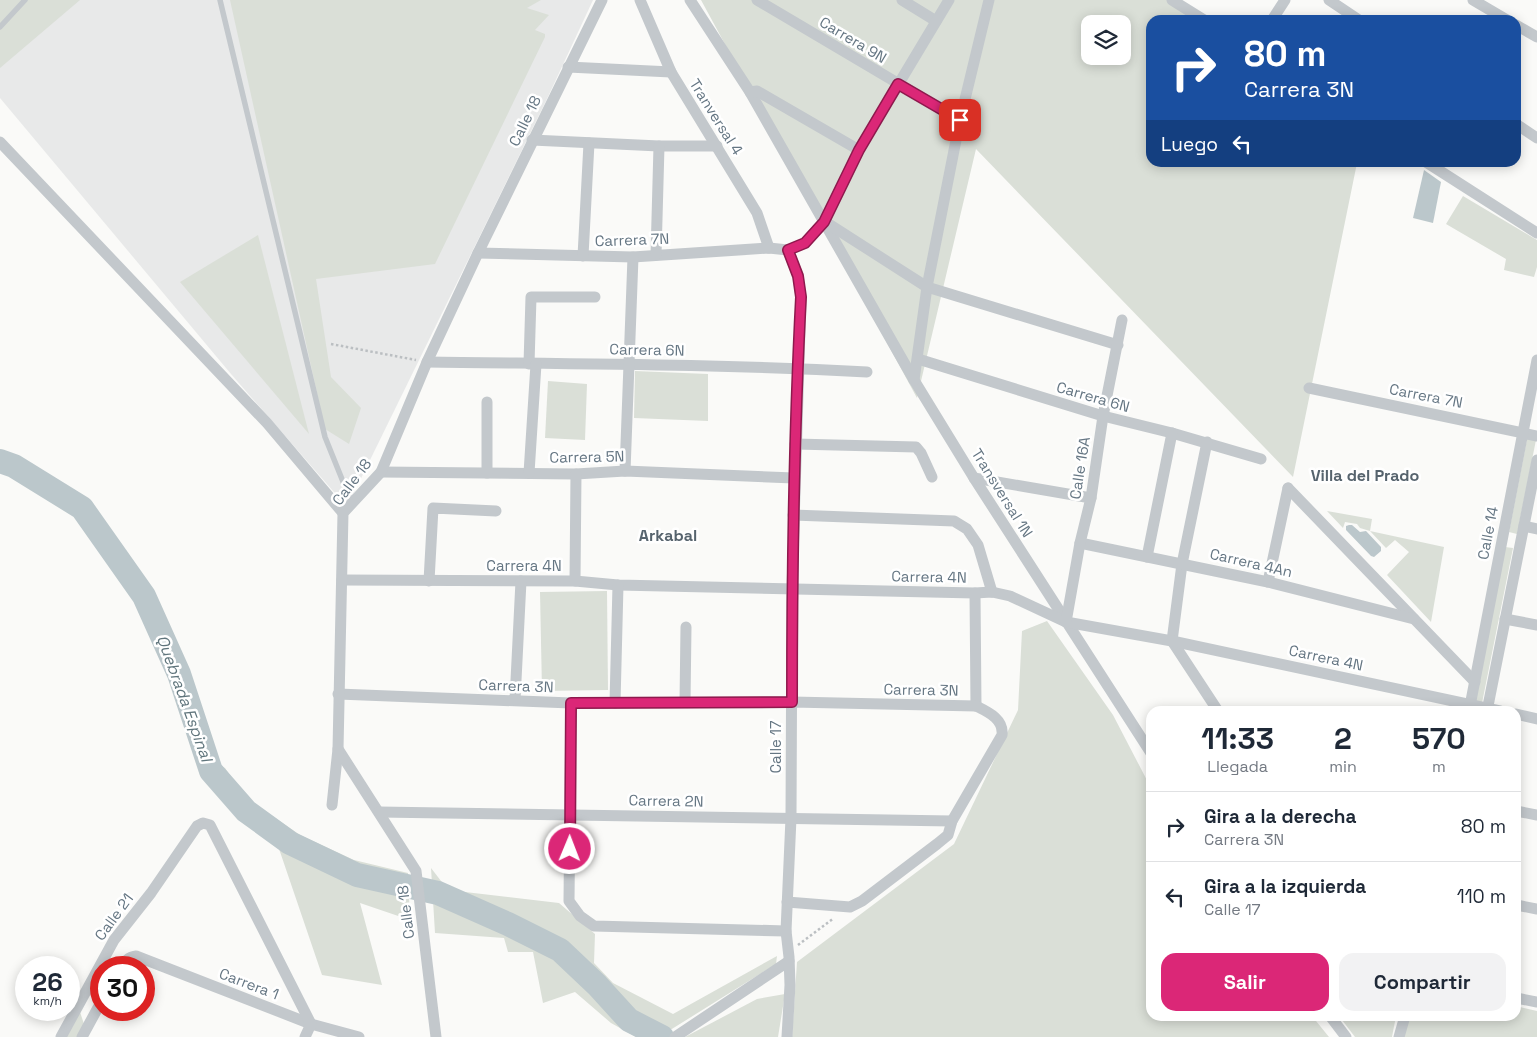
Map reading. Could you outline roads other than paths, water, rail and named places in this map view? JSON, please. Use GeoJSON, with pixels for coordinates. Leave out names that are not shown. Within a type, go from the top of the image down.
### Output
{"type":"FeatureCollection","features":[{"type":"Feature","properties":{"kind":"street","name":"Calle 18"},"geometry":{"type":"LineString","coordinates":[[436,1037],[416,871],[338,749],[344,513],[381,472],[427,362],[478,253],[602,0]]}},
{"type":"Feature","properties":{"kind":"street","name":"Tranversal 4"},"geometry":{"type":"LineString","coordinates":[[640,0],[671,72],[757,213],[769,248]]}},
{"type":"Feature","properties":{"kind":"street"},"geometry":{"type":"LineString","coordinates":[[690,0],[750,92],[824,222],[927,288],[1118,345]]}},
{"type":"Feature","properties":{"kind":"street","name":"Carrera 9N"},"geometry":{"type":"LineString","coordinates":[[757,0],[960,120]]}},
{"type":"Feature","properties":{"kind":"street"},"geometry":{"type":"LineString","coordinates":[[902,0],[936,21]]}},
{"type":"Feature","properties":{"kind":"street"},"geometry":{"type":"LineString","coordinates":[[788,250],[805,243],[824,222],[859,150],[949,0]]}},
{"type":"Feature","properties":{"kind":"street"},"geometry":{"type":"LineString","coordinates":[[914,380],[927,288],[960,120],[989,0]]}},
{"type":"Feature","properties":{"kind":"street"},"geometry":{"type":"LineString","coordinates":[[1172,0],[1196,15]]}},
{"type":"Feature","properties":{"kind":"street"},"geometry":{"type":"LineString","coordinates":[[1275,15],[1285,0]]}},
{"type":"Feature","properties":{"kind":"street"},"geometry":{"type":"LineString","coordinates":[[1329,0],[1352,15]]}},
{"type":"Feature","properties":{"kind":"street"},"geometry":{"type":"LineString","coordinates":[[1473,0],[1498,15]]}},
{"type":"Feature","properties":{"kind":"street"},"geometry":{"type":"LineString","coordinates":[[1521,28],[1537,37]]}},
{"type":"Feature","properties":{"kind":"street"},"geometry":{"type":"LineString","coordinates":[[568,67],[671,72]]}},
{"type":"Feature","properties":{"kind":"street"},"geometry":{"type":"LineString","coordinates":[[750,92],[757,91],[859,150]]}},
{"type":"Feature","properties":{"kind":"street"},"geometry":{"type":"LineString","coordinates":[[1521,127],[1537,138]]}},
{"type":"Feature","properties":{"kind":"street"},"geometry":{"type":"LineString","coordinates":[[532,140],[659,146],[717,146]]}},
{"type":"Feature","properties":{"kind":"street"},"geometry":{"type":"LineString","coordinates":[[0,142],[267,423],[344,513]]}},
{"type":"Feature","properties":{"kind":"street"},"geometry":{"type":"LineString","coordinates":[[583,256],[589,143]]}},
{"type":"Feature","properties":{"kind":"street"},"geometry":{"type":"LineString","coordinates":[[656,255],[659,146]]}},
{"type":"Feature","properties":{"kind":"street"},"geometry":{"type":"LineString","coordinates":[[1434,167],[1537,234]]}},
{"type":"Feature","properties":{"kind":"street","name":"Transversal 1N"},"geometry":{"type":"LineString","coordinates":[[824,222],[914,380],[1066,622]]}},
{"type":"Feature","properties":{"kind":"street","name":"Carrera 7N"},"geometry":{"type":"LineString","coordinates":[[478,253],[633,257],[769,248],[788,250]]}},
{"type":"Feature","properties":{"kind":"street","name":"Calle 17"},"geometry":{"type":"LineString","coordinates":[[786,1037],[790,985],[786,931],[791,818],[793,515],[801,297],[798,276],[788,250]]}},
{"type":"Feature","properties":{"kind":"street"},"geometry":{"type":"LineString","coordinates":[[625,471],[633,257]]}},
{"type":"Feature","properties":{"kind":"street"},"geometry":{"type":"LineString","coordinates":[[529,473],[532,364],[531,296],[595,297]]}},
{"type":"Feature","properties":{"kind":"street","name":"Calle 16A"},"geometry":{"type":"LineString","coordinates":[[1066,622],[1080,543],[1091,498],[1103,416],[1122,320]]}},
{"type":"Feature","properties":{"kind":"street","name":"Carrera 6N"},"geometry":{"type":"LineString","coordinates":[[918,359],[1103,416],[1207,442],[1261,459]]}},
{"type":"Feature","properties":{"kind":"street","name":"Calle 14"},"geometry":{"type":"LineString","coordinates":[[1470,706],[1537,360]]}},
{"type":"Feature","properties":{"kind":"street","name":"Carrera 6N"},"geometry":{"type":"LineString","coordinates":[[427,362],[630,364],[798,368],[867,372]]}},
{"type":"Feature","properties":{"kind":"street","name":"Carrera 7N"},"geometry":{"type":"LineString","coordinates":[[1309,388],[1537,436]]}},
{"type":"Feature","properties":{"kind":"street"},"geometry":{"type":"LineString","coordinates":[[487,402],[487,473]]}},
{"type":"Feature","properties":{"kind":"street"},"geometry":{"type":"LineString","coordinates":[[1147,557],[1172,433]]}},
{"type":"Feature","properties":{"kind":"street"},"geometry":{"type":"LineString","coordinates":[[1207,442],[1182,564],[1172,641],[1215,706]]}},
{"type":"Feature","properties":{"kind":"street"},"geometry":{"type":"LineString","coordinates":[[795,444],[916,448],[922,453],[932,476]]}},
{"type":"Feature","properties":{"kind":"street"},"geometry":{"type":"LineString","coordinates":[[1488,706],[1537,460]]}},
{"type":"Feature","properties":{"kind":"street","name":"Carrera 5N"},"geometry":{"type":"LineString","coordinates":[[381,472],[576,474],[625,471],[794,478]]}},
{"type":"Feature","properties":{"kind":"street"},"geometry":{"type":"LineString","coordinates":[[575,581],[576,474]]}},
{"type":"Feature","properties":{"kind":"street"},"geometry":{"type":"LineString","coordinates":[[974,478],[1091,498]]}},
{"type":"Feature","properties":{"kind":"street"},"geometry":{"type":"LineString","coordinates":[[1268,582],[1288,488],[1475,682]]}},
{"type":"Feature","properties":{"kind":"street"},"geometry":{"type":"LineString","coordinates":[[429,581],[434,508],[496,511]]}},
{"type":"Feature","properties":{"kind":"street"},"geometry":{"type":"LineString","coordinates":[[793,515],[954,521],[967,529],[978,545],[992,592]]}},
{"type":"Feature","properties":{"kind":"street"},"geometry":{"type":"LineString","coordinates":[[1524,526],[1537,529]]}},
{"type":"Feature","properties":{"kind":"street","name":"Carrera 4An"},"geometry":{"type":"LineString","coordinates":[[1080,543],[1268,582],[1414,618]]}},
{"type":"Feature","properties":{"kind":"street","name":"Carrera 4N"},"geometry":{"type":"LineString","coordinates":[[342,580],[575,581],[618,585],[792,590],[992,592],[1010,596],[1066,622],[1172,641],[1461,706]]}},
{"type":"Feature","properties":{"kind":"street"},"geometry":{"type":"LineString","coordinates":[[515,700],[520,581]]}},
{"type":"Feature","properties":{"kind":"street"},"geometry":{"type":"LineString","coordinates":[[615,703],[618,585]]}},
{"type":"Feature","properties":{"kind":"street"},"geometry":{"type":"LineString","coordinates":[[975,593],[976,706]]}},
{"type":"Feature","properties":{"kind":"street"},"geometry":{"type":"LineString","coordinates":[[1505,619],[1537,625]]}},
{"type":"Feature","properties":{"kind":"street"},"geometry":{"type":"LineString","coordinates":[[1066,622],[1146,745]]}},
{"type":"Feature","properties":{"kind":"street"},"geometry":{"type":"LineString","coordinates":[[685,702],[686,627]]}},
{"type":"Feature","properties":{"kind":"street","name":"Carrera 3N"},"geometry":{"type":"LineString","coordinates":[[338,694],[571,703],[792,702],[976,706],[991,714],[999,722],[1002,728],[1002,735],[952,822]]}},
{"type":"Feature","properties":{"kind":"street"},"geometry":{"type":"LineString","coordinates":[[571,703],[569,901],[580,916],[594,926],[786,931]]}},
{"type":"Feature","properties":{"kind":"street"},"geometry":{"type":"LineString","coordinates":[[1521,715],[1537,719]]}},
{"type":"Feature","properties":{"kind":"street"},"geometry":{"type":"LineString","coordinates":[[332,805],[338,749]]}},
{"type":"Feature","properties":{"kind":"street","name":"Carrera 2N"},"geometry":{"type":"LineString","coordinates":[[379,812],[952,822]]}},
{"type":"Feature","properties":{"kind":"street"},"geometry":{"type":"LineString","coordinates":[[1521,812],[1537,815]]}},
{"type":"Feature","properties":{"kind":"street"},"geometry":{"type":"LineString","coordinates":[[787,902],[850,907],[862,901],[948,835],[952,822]]}},
{"type":"Feature","properties":{"kind":"street","name":"Calle 21"},"geometry":{"type":"LineString","coordinates":[[61,1037],[114,940],[151,893],[197,826],[203,823],[210,825],[311,1024]]}},
{"type":"Feature","properties":{"kind":"street"},"geometry":{"type":"LineString","coordinates":[[1521,906],[1537,909]]}},
{"type":"Feature","properties":{"kind":"street"},"geometry":{"type":"LineString","coordinates":[[674,1037],[789,956]]}},
{"type":"Feature","properties":{"kind":"street","name":"Carrera 1"},"geometry":{"type":"LineString","coordinates":[[155,963],[311,1024],[358,1037]]}},
{"type":"Feature","properties":{"kind":"street"},"geometry":{"type":"LineString","coordinates":[[1521,999],[1537,1002]]}},
{"type":"Feature","properties":{"kind":"street"},"geometry":{"type":"LineString","coordinates":[[83,1036],[91,1021]]}},
{"type":"Feature","properties":{"kind":"street"},"geometry":{"type":"LineString","coordinates":[[1334,1021],[1346,1037]]}},
{"type":"Feature","properties":{"kind":"street"},"geometry":{"type":"LineString","coordinates":[[1399,1037],[1404,1021]]}},
{"type":"Feature","properties":{"kind":"street"},"geometry":{"type":"LineString","coordinates":[[305,1037],[311,1024]]}},
{"type":"Feature","properties":{"kind":"lane"},"geometry":{"type":"LineString","coordinates":[[0,26],[25,0]]}},
{"type":"Feature","properties":{"kind":"lane"},"geometry":{"type":"LineString","coordinates":[[220,0],[325,437],[352,504]]}},
{"type":"Feature","properties":{"kind":"waterway","name":"Quebrada Espinal"},"geometry":{"type":"LineString","coordinates":[[0,461],[14,466],[82,508],[144,596],[179,674],[211,771],[246,811],[290,843],[357,875],[438,893],[508,924],[560,950],[597,985],[629,1020],[662,1037]]}},
{"type":"Feature","properties":{"kind":"district","name":"Villa del Prado"},"geometry":{"type":"Point","coordinates":[1365,475]}},
{"type":"Feature","properties":{"kind":"district","name":"Arkabal"},"geometry":{"type":"Point","coordinates":[668,535]}}]}
